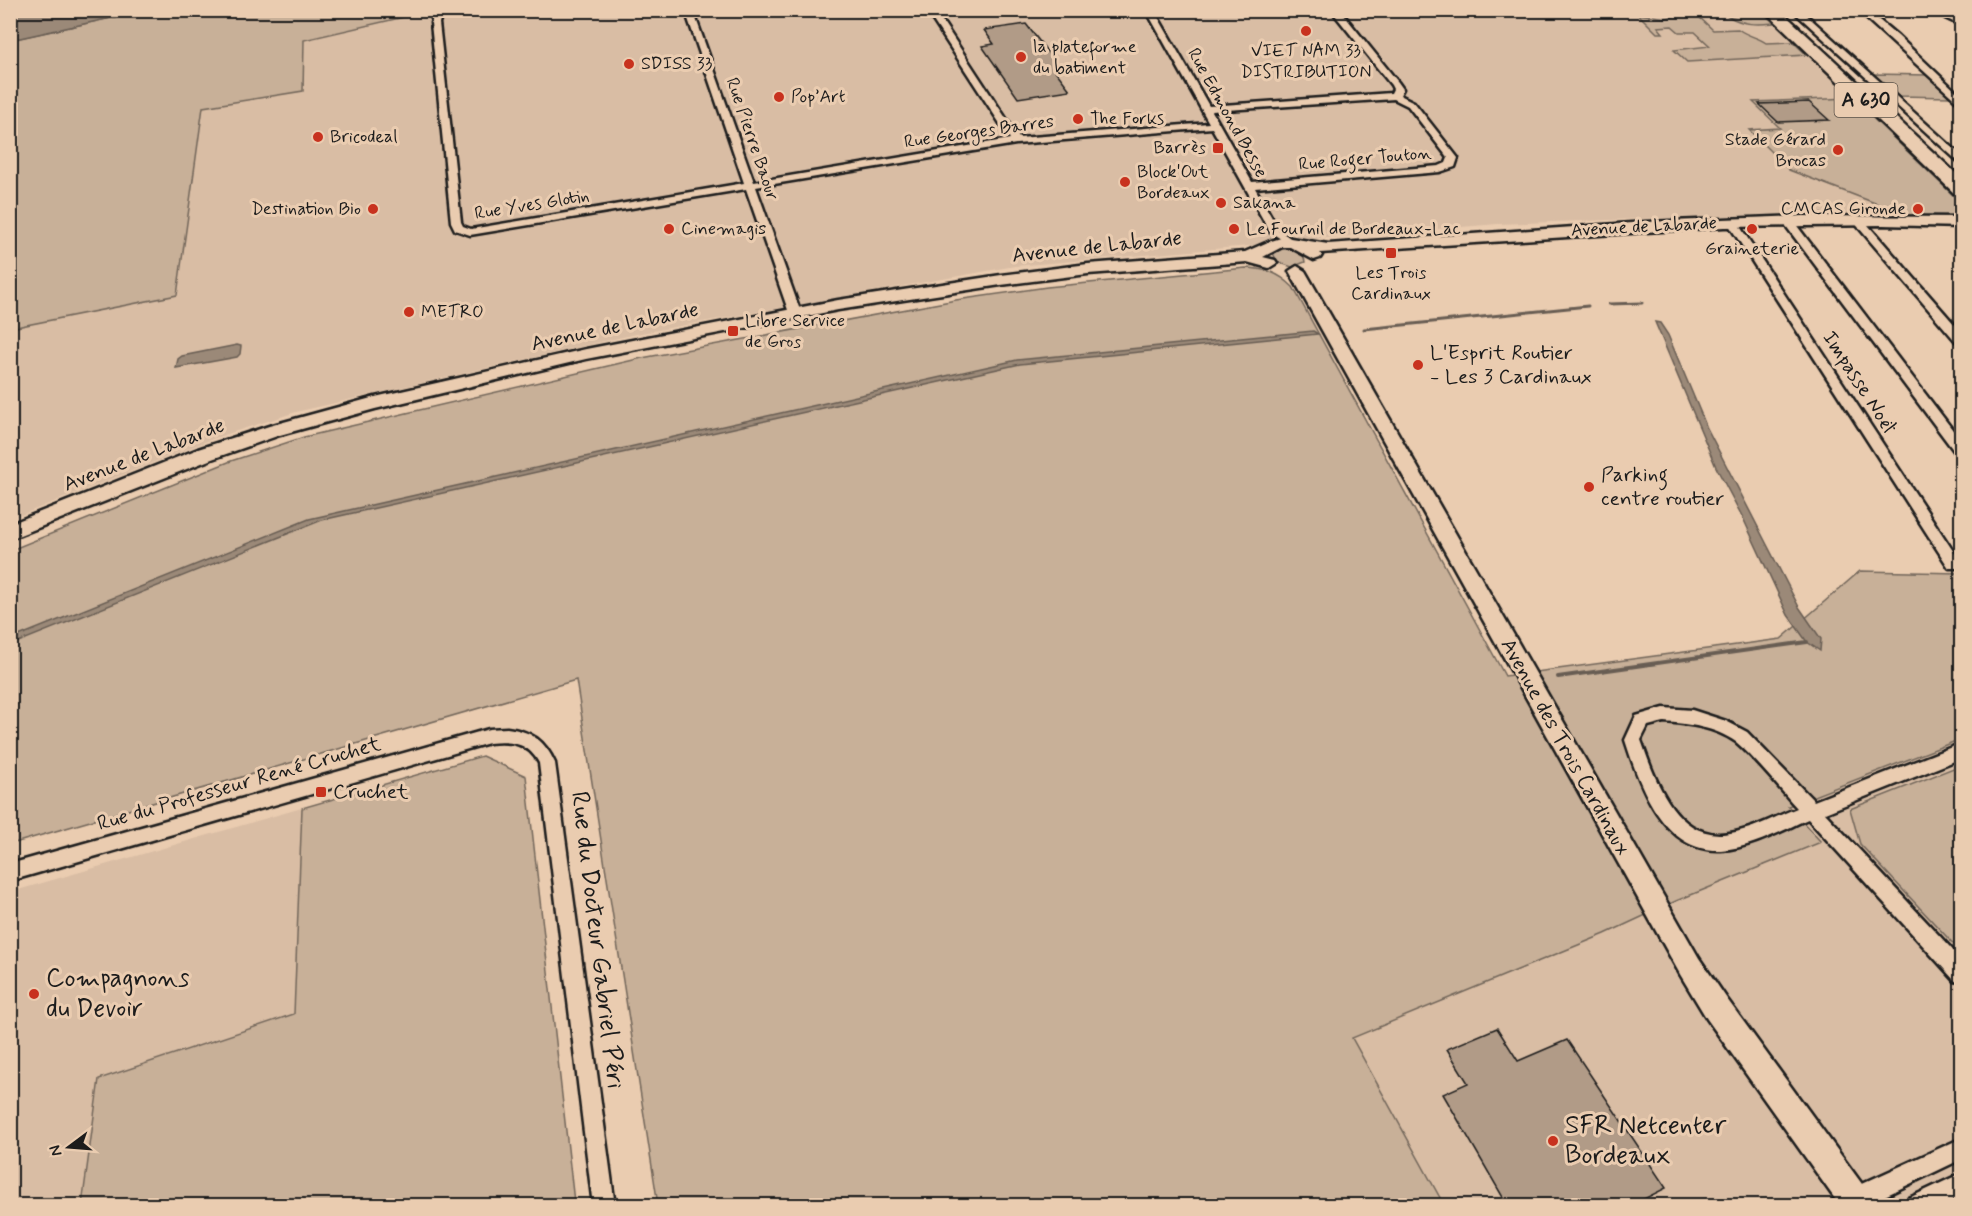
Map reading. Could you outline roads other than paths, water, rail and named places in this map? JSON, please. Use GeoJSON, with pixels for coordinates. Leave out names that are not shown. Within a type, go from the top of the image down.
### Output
{"type":"FeatureCollection","features":[{"type":"Feature","properties":{"kind":"highway","name":"A 630"},"geometry":{"type":"LineString","coordinates":[[1771,10],[1962,190]]}},
{"type":"Feature","properties":{"kind":"highway","name":"A 630"},"geometry":{"type":"LineString","coordinates":[[1781,10],[1962,178]]}},
{"type":"Feature","properties":{"kind":"main road","name":"Avenue de Labarde"},"geometry":{"type":"LineString","coordinates":[[10,532],[216,450],[306,421],[586,354],[795,313],[1028,276],[1250,256],[1272,247],[1298,245],[1328,249],[1656,225],[1787,220],[1962,222]]}},
{"type":"Feature","properties":{"kind":"main road","name":"Avenue des Trois Cardinaux"},"geometry":{"type":"LineString","coordinates":[[1298,245],[1312,252],[1306,265],[1684,956],[1717,1010],[1856,1202]]}},
{"type":"Feature","properties":{"kind":"main road","name":"Avenue de Labarde"},"geometry":{"type":"LineString","coordinates":[[1272,247],[1282,269],[1306,265]]}},
{"type":"Feature","properties":{"kind":"main road"},"geometry":{"type":"LineString","coordinates":[[1306,265],[1328,249]]}},
{"type":"Feature","properties":{"kind":"street","name":"Rue Yves Glotin"},"geometry":{"type":"LineString","coordinates":[[450,10],[437,16],[435,23],[456,222],[459,228],[470,232],[485,231],[751,186]]}},
{"type":"Feature","properties":{"kind":"street","name":"Rue Pierre Baour"},"geometry":{"type":"LineString","coordinates":[[689,10],[795,313]]}},
{"type":"Feature","properties":{"kind":"street"},"geometry":{"type":"LineString","coordinates":[[930,10],[1016,141]]}},
{"type":"Feature","properties":{"kind":"street","name":"Rue Edmond Besse"},"geometry":{"type":"LineString","coordinates":[[1150,10],[1249,185],[1272,247]]}},
{"type":"Feature","properties":{"kind":"street"},"geometry":{"type":"LineString","coordinates":[[1205,109],[1395,96],[1398,89],[1395,84],[1335,10]]}},
{"type":"Feature","properties":{"kind":"street"},"geometry":{"type":"LineString","coordinates":[[1796,10],[1962,162]]}},
{"type":"Feature","properties":{"kind":"street"},"geometry":{"type":"LineString","coordinates":[[1861,10],[1895,38],[1962,103]]}},
{"type":"Feature","properties":{"kind":"street"},"geometry":{"type":"LineString","coordinates":[[1952,10],[1948,16],[1962,24]]}},
{"type":"Feature","properties":{"kind":"street","name":"Rue Roger Touton"},"geometry":{"type":"LineString","coordinates":[[1249,185],[1440,169],[1451,165],[1454,158],[1411,104],[1395,96]]}},
{"type":"Feature","properties":{"kind":"street","name":"Rue Georges Barres"},"geometry":{"type":"LineString","coordinates":[[751,186],[1016,141],[1214,125]]}},
{"type":"Feature","properties":{"kind":"street"},"geometry":{"type":"LineString","coordinates":[[1857,219],[1962,341]]}},
{"type":"Feature","properties":{"kind":"street"},"geometry":{"type":"LineString","coordinates":[[1787,220],[1962,452]]}},
{"type":"Feature","properties":{"kind":"street","name":"Impasse Noël"},"geometry":{"type":"LineString","coordinates":[[1732,222],[1953,564]]}},
{"type":"Feature","properties":{"kind":"street"},"geometry":{"type":"LineString","coordinates":[[1962,750],[1811,810],[1752,833],[1721,842],[1698,840],[1678,826],[1658,802],[1642,769],[1633,740],[1642,721],[1664,715],[1692,717],[1720,726],[1741,737],[1811,810],[1962,974]]}},
{"type":"Feature","properties":{"kind":"street","name":"Rue du Docteur Gabriel Péri"},"geometry":{"type":"LineString","coordinates":[[479,739],[499,734],[526,738],[540,748],[547,763],[604,1206]]}},
{"type":"Feature","properties":{"kind":"street","name":"Rue du Professeur René Cruchet"},"geometry":{"type":"LineString","coordinates":[[10,873],[479,739]]}},
{"type":"Feature","properties":{"kind":"street"},"geometry":{"type":"LineString","coordinates":[[1856,1202],[1962,1148]]}},
{"type":"Feature","properties":{"kind":"street"},"geometry":{"type":"LineString","coordinates":[[1917,1206],[1962,1183]]}},
{"type":"Feature","properties":{"kind":"waterway"},"geometry":{"type":"LineString","coordinates":[[1609,304],[1642,303]]}},
{"type":"Feature","properties":{"kind":"waterway"},"geometry":{"type":"LineString","coordinates":[[1364,329],[1588,306]]}},
{"type":"Feature","properties":{"kind":"waterway"},"geometry":{"type":"LineString","coordinates":[[1558,677],[1807,642]]}},
{"type":"Feature","properties":{"kind":"place","name":"VIET NAM 33 DISTRIBUTION"},"geometry":{"type":"Point","coordinates":[1306,31]}},
{"type":"Feature","properties":{"kind":"place","name":"la plateforme du batiment"},"geometry":{"type":"Point","coordinates":[1021,57]}},
{"type":"Feature","properties":{"kind":"place","name":"SDISS 33"},"geometry":{"type":"Point","coordinates":[629,64]}},
{"type":"Feature","properties":{"kind":"place","name":"Pop’Art"},"geometry":{"type":"Point","coordinates":[779,97]}},
{"type":"Feature","properties":{"kind":"place","name":"The Forks"},"geometry":{"type":"Point","coordinates":[1078,119]}},
{"type":"Feature","properties":{"kind":"place","name":"Bricodeal"},"geometry":{"type":"Point","coordinates":[318,137]}},
{"type":"Feature","properties":{"kind":"place","name":"Barrès"},"geometry":{"type":"Point","coordinates":[1218,148]}},
{"type":"Feature","properties":{"kind":"place","name":"Stade Gérard Brocas"},"geometry":{"type":"Point","coordinates":[1838,150]}},
{"type":"Feature","properties":{"kind":"place","name":"Block'Out Bordeaux"},"geometry":{"type":"Point","coordinates":[1125,182]}},
{"type":"Feature","properties":{"kind":"place","name":"Sakana"},"geometry":{"type":"Point","coordinates":[1221,203]}},
{"type":"Feature","properties":{"kind":"place","name":"Destination Bio"},"geometry":{"type":"Point","coordinates":[373,209]}},
{"type":"Feature","properties":{"kind":"place","name":"CMCAS Gironde"},"geometry":{"type":"Point","coordinates":[1918,209]}},
{"type":"Feature","properties":{"kind":"place","name":"Cinemagis"},"geometry":{"type":"Point","coordinates":[669,229]}},
{"type":"Feature","properties":{"kind":"place","name":"Le Fournil de Bordeaux-Lac"},"geometry":{"type":"Point","coordinates":[1234,229]}},
{"type":"Feature","properties":{"kind":"place","name":"Graineterie"},"geometry":{"type":"Point","coordinates":[1752,229]}},
{"type":"Feature","properties":{"kind":"place","name":"Les Trois Cardinaux"},"geometry":{"type":"Point","coordinates":[1391,253]}},
{"type":"Feature","properties":{"kind":"place","name":"METRO"},"geometry":{"type":"Point","coordinates":[409,312]}},
{"type":"Feature","properties":{"kind":"place","name":"Libre Service de Gros"},"geometry":{"type":"Point","coordinates":[733,331]}},
{"type":"Feature","properties":{"kind":"place","name":"L'Esprit Routier - Les 3 Cardinaux"},"geometry":{"type":"Point","coordinates":[1418,365]}},
{"type":"Feature","properties":{"kind":"place","name":"Parking centre routier"},"geometry":{"type":"Point","coordinates":[1589,487]}},
{"type":"Feature","properties":{"kind":"place","name":"Cruchet"},"geometry":{"type":"Point","coordinates":[321,792]}},
{"type":"Feature","properties":{"kind":"place","name":"Compagnons du Devoir"},"geometry":{"type":"Point","coordinates":[34,994]}},
{"type":"Feature","properties":{"kind":"place","name":"SFR Netcenter Bordeaux"},"geometry":{"type":"Point","coordinates":[1553,1141]}}]}
